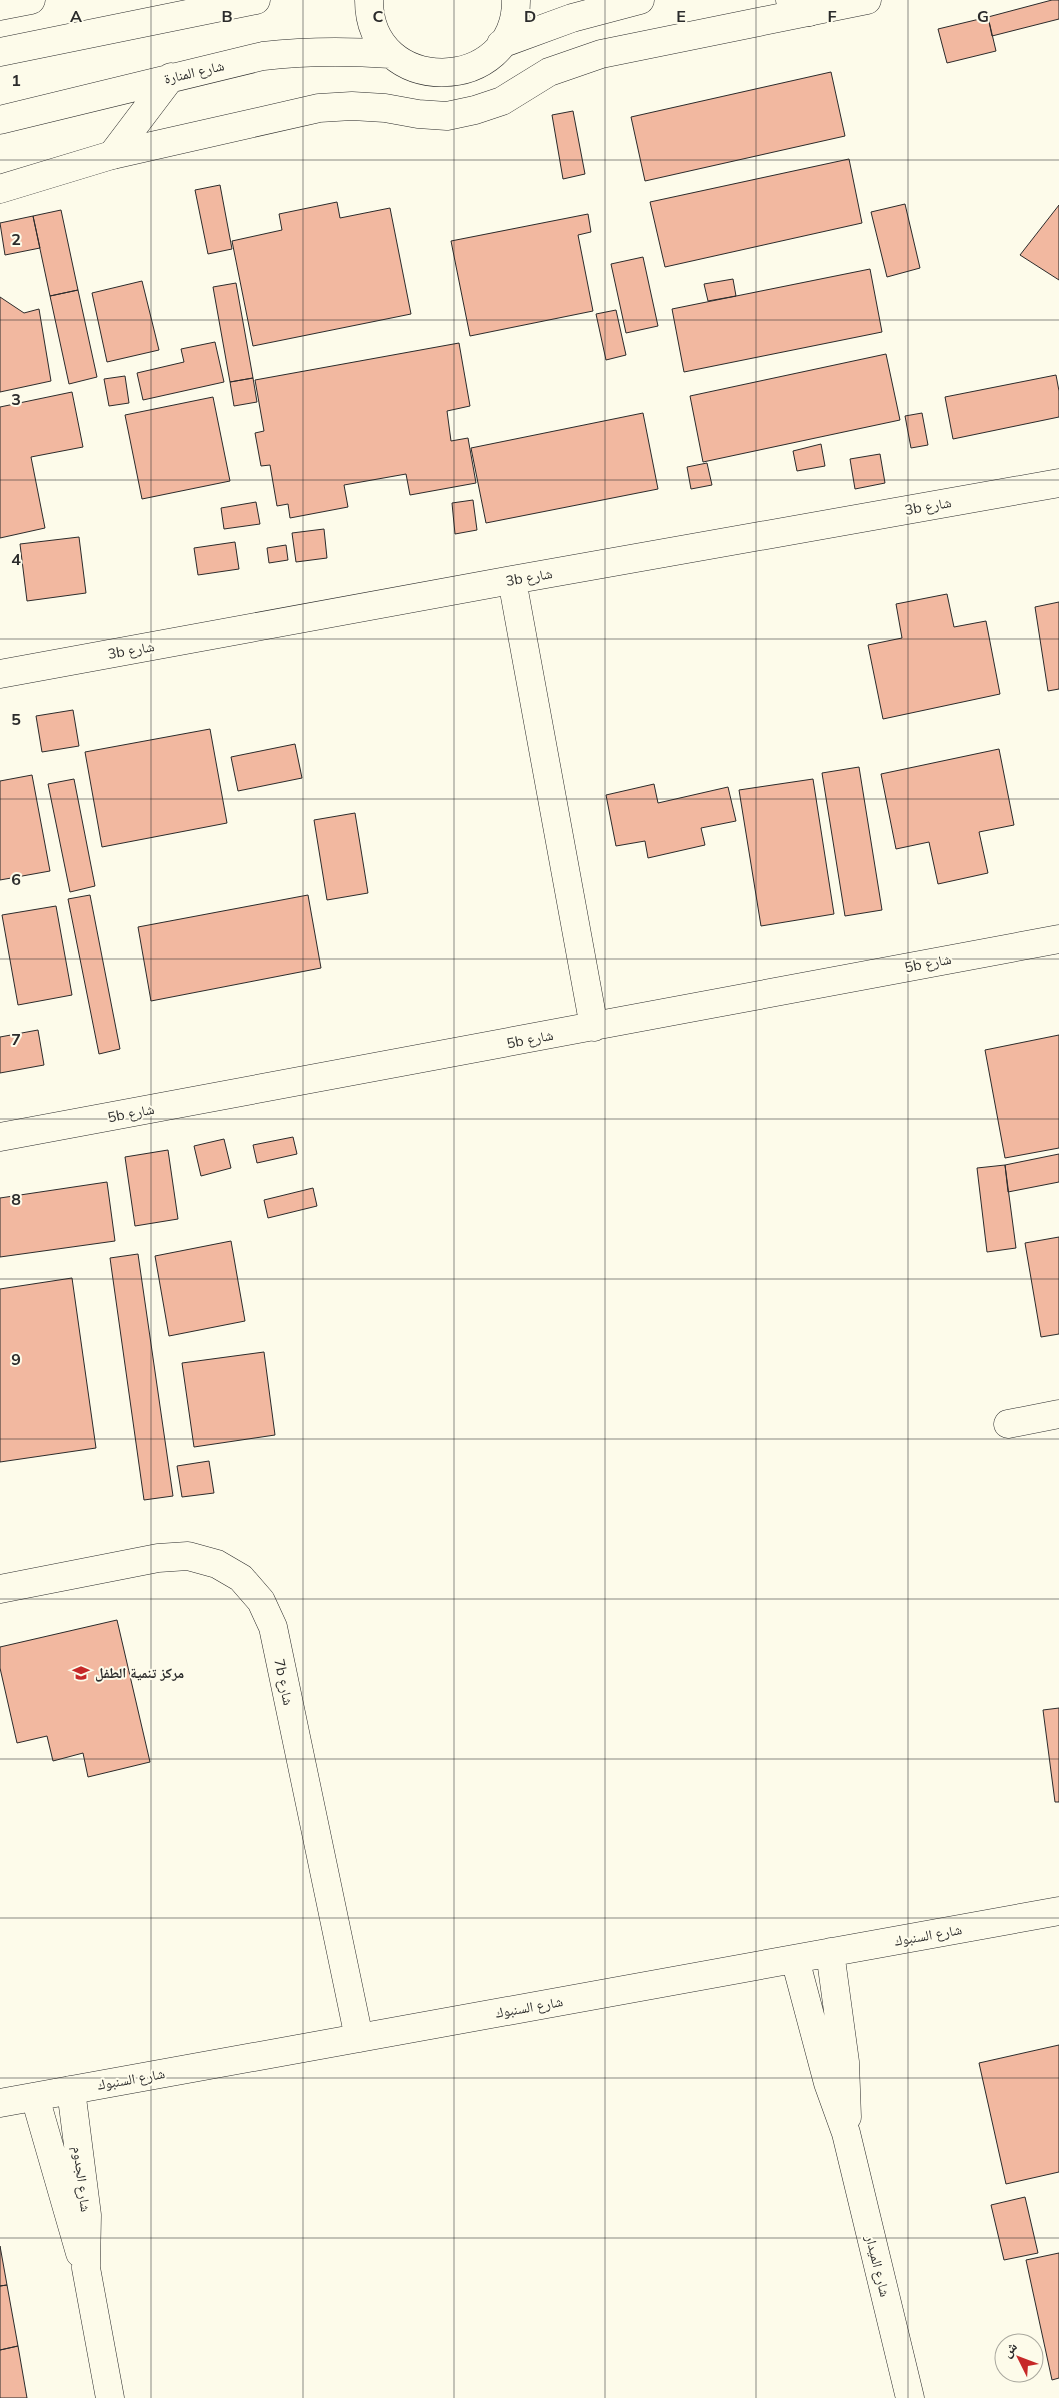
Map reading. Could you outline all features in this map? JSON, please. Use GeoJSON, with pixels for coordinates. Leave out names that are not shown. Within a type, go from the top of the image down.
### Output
{"type":"FeatureCollection","features":[{"type":"Feature","properties":{"kind":"street"},"geometry":{"type":"LineString","coordinates":[[0,6],[31,0]]}},
{"type":"Feature","properties":{"kind":"street"},"geometry":{"type":"LineString","coordinates":[[0,52],[256,0]]}},
{"type":"Feature","properties":{"kind":"street"},"geometry":{"type":"LineString","coordinates":[[370,0],[369,13],[377,35],[391,54],[408,66],[427,73],[448,74],[468,70],[481,63],[502,44],[512,27],[516,0]]}},
{"type":"Feature","properties":{"kind":"street"},"geometry":{"type":"LineString","coordinates":[[502,44],[572,18],[640,0]]}},
{"type":"Feature","properties":{"kind":"street"},"geometry":{"type":"LineString","coordinates":[[0,189],[112,155],[319,108],[377,108],[447,116],[475,110],[502,101],[550,72],[601,54],[800,6],[868,0]]}},
{"type":"Feature","properties":{"kind":"street","name":"شارع المنارة"},"geometry":{"type":"LineString","coordinates":[[0,120],[263,56],[302,51],[340,50],[391,54]]}},
{"type":"Feature","properties":{"kind":"street"},"geometry":{"type":"LineString","coordinates":[[112,155],[171,77]]}},
{"type":"Feature","properties":{"kind":"street","name":"3b شارع"},"geometry":{"type":"LineString","coordinates":[[0,674],[512,580],[1059,483]]}},
{"type":"Feature","properties":{"kind":"street"},"geometry":{"type":"LineString","coordinates":[[512,580],[594,1027]]}},
{"type":"Feature","properties":{"kind":"street","name":"5b شارع"},"geometry":{"type":"LineString","coordinates":[[0,1137],[594,1027],[1059,938]]}},
{"type":"Feature","properties":{"kind":"street"},"geometry":{"type":"LineString","coordinates":[[1008,1424],[1059,1414]]}},
{"type":"Feature","properties":{"kind":"street","name":"7b شارع"},"geometry":{"type":"LineString","coordinates":[[0,1589],[158,1558],[188,1556],[216,1564],[242,1578],[261,1601],[273,1627],[360,2038]]}},
{"type":"Feature","properties":{"kind":"street","name":"شارع السنبوك"},"geometry":{"type":"LineString","coordinates":[[0,2103],[1059,1911]]}},
{"type":"Feature","properties":{"kind":"street","name":"شارع الميدار"},"geometry":{"type":"LineString","coordinates":[[830,1952],[845,2062],[848,2098],[846,2133]]}},
{"type":"Feature","properties":{"kind":"street","name":"شارع الميدار"},"geometry":{"type":"LineString","coordinates":[[795,1959],[828,2083],[846,2133],[910,2398]]}},
{"type":"Feature","properties":{"kind":"street","name":"شارع الجدوم"},"geometry":{"type":"LineString","coordinates":[[71,2090],[87,2215],[86,2268]]}},
{"type":"Feature","properties":{"kind":"street","name":"شارع الجدوم"},"geometry":{"type":"LineString","coordinates":[[35,2097],[71,2226],[86,2268],[110,2398]]}},
{"type":"Feature","properties":{"kind":"building"},"geometry":{"type":"Polygon","coordinates":[[[1052,0],[1059,0],[1059,19],[992,36],[988,17],[1052,0]]]}},
{"type":"Feature","properties":{"kind":"building"},"geometry":{"type":"Polygon","coordinates":[[[988,17],[996,51],[947,63],[938,29],[988,17]]]}},
{"type":"Feature","properties":{"kind":"building"},"geometry":{"type":"Polygon","coordinates":[[[831,72],[845,136],[645,181],[631,117],[831,72]]]}},
{"type":"Feature","properties":{"kind":"building"},"geometry":{"type":"Polygon","coordinates":[[[573,111],[585,174],[563,179],[552,115],[573,111]]]}},
{"type":"Feature","properties":{"kind":"building"},"geometry":{"type":"Polygon","coordinates":[[[849,159],[862,223],[665,267],[650,202],[849,159]]]}},
{"type":"Feature","properties":{"kind":"building"},"geometry":{"type":"Polygon","coordinates":[[[220,185],[232,249],[208,254],[195,190],[220,185]]]}},
{"type":"Feature","properties":{"kind":"building"},"geometry":{"type":"Polygon","coordinates":[[[337,202],[340,218],[390,208],[411,314],[253,346],[232,241],[282,230],[279,214],[337,202]]]}},
{"type":"Feature","properties":{"kind":"building"},"geometry":{"type":"Polygon","coordinates":[[[905,204],[920,268],[887,277],[871,212],[905,204]]]}},
{"type":"Feature","properties":{"kind":"building"},"geometry":{"type":"Polygon","coordinates":[[[1059,205],[1059,280],[1020,255],[1059,205]]]}},
{"type":"Feature","properties":{"kind":"building"},"geometry":{"type":"Polygon","coordinates":[[[61,210],[78,290],[50,296],[33,216],[61,210]]]}},
{"type":"Feature","properties":{"kind":"building"},"geometry":{"type":"Polygon","coordinates":[[[588,214],[591,232],[578,235],[593,311],[470,336],[451,241],[588,214]]]}},
{"type":"Feature","properties":{"kind":"building"},"geometry":{"type":"Polygon","coordinates":[[[33,216],[40,248],[5,255],[0,223],[33,216]]]}},
{"type":"Feature","properties":{"kind":"building"},"geometry":{"type":"Polygon","coordinates":[[[643,257],[658,326],[626,333],[611,264],[643,257]]]}},
{"type":"Feature","properties":{"kind":"building"},"geometry":{"type":"Polygon","coordinates":[[[870,269],[882,332],[684,372],[672,309],[870,269]]]}},
{"type":"Feature","properties":{"kind":"building"},"geometry":{"type":"Polygon","coordinates":[[[733,279],[736,296],[708,301],[704,284],[733,279]]]}},
{"type":"Feature","properties":{"kind":"building"},"geometry":{"type":"Polygon","coordinates":[[[142,281],[159,350],[107,362],[92,293],[142,281]]]}},
{"type":"Feature","properties":{"kind":"building"},"geometry":{"type":"Polygon","coordinates":[[[236,283],[253,378],[230,382],[213,287],[236,283]]]}},
{"type":"Feature","properties":{"kind":"building"},"geometry":{"type":"Polygon","coordinates":[[[78,290],[97,377],[69,384],[50,296],[78,290]]]}},
{"type":"Feature","properties":{"kind":"building"},"geometry":{"type":"Polygon","coordinates":[[[0,297],[24,313],[39,309],[51,381],[0,392],[0,297]]]}},
{"type":"Feature","properties":{"kind":"building"},"geometry":{"type":"Polygon","coordinates":[[[616,310],[626,355],[606,360],[596,314],[616,310]]]}},
{"type":"Feature","properties":{"kind":"building"},"geometry":{"type":"Polygon","coordinates":[[[215,342],[224,382],[143,400],[137,373],[184,362],[181,349],[215,342]]]}},
{"type":"Feature","properties":{"kind":"building"},"geometry":{"type":"Polygon","coordinates":[[[459,343],[470,406],[447,411],[451,441],[468,438],[476,483],[410,495],[406,474],[344,485],[348,507],[290,518],[288,504],[277,506],[270,465],[261,466],[255,433],[264,431],[255,380],[459,343]]]}},
{"type":"Feature","properties":{"kind":"building"},"geometry":{"type":"Polygon","coordinates":[[[886,354],[900,420],[703,462],[690,396],[886,354]]]}},
{"type":"Feature","properties":{"kind":"building"},"geometry":{"type":"Polygon","coordinates":[[[1056,375],[1059,391],[1059,417],[953,439],[945,397],[1056,375]]]}},
{"type":"Feature","properties":{"kind":"building"},"geometry":{"type":"Polygon","coordinates":[[[125,376],[129,403],[109,406],[104,379],[125,376]]]}},
{"type":"Feature","properties":{"kind":"building"},"geometry":{"type":"Polygon","coordinates":[[[253,378],[257,402],[234,406],[230,382],[253,378]]]}},
{"type":"Feature","properties":{"kind":"building"},"geometry":{"type":"Polygon","coordinates":[[[72,392],[83,447],[31,457],[45,528],[0,538],[0,407],[72,392]]]}},
{"type":"Feature","properties":{"kind":"building"},"geometry":{"type":"Polygon","coordinates":[[[213,397],[230,481],[142,499],[125,415],[213,397]]]}},
{"type":"Feature","properties":{"kind":"building"},"geometry":{"type":"Polygon","coordinates":[[[643,413],[658,489],[486,523],[471,448],[643,413]]]}},
{"type":"Feature","properties":{"kind":"building"},"geometry":{"type":"Polygon","coordinates":[[[922,413],[928,445],[911,448],[905,416],[922,413]]]}},
{"type":"Feature","properties":{"kind":"building"},"geometry":{"type":"Polygon","coordinates":[[[821,444],[825,466],[797,471],[793,451],[821,444]]]}},
{"type":"Feature","properties":{"kind":"building"},"geometry":{"type":"Polygon","coordinates":[[[880,454],[885,483],[855,489],[850,459],[880,454]]]}},
{"type":"Feature","properties":{"kind":"building"},"geometry":{"type":"Polygon","coordinates":[[[707,463],[712,485],[691,489],[687,467],[707,463]]]}},
{"type":"Feature","properties":{"kind":"building"},"geometry":{"type":"Polygon","coordinates":[[[473,500],[477,530],[455,534],[452,503],[473,500]]]}},
{"type":"Feature","properties":{"kind":"building"},"geometry":{"type":"Polygon","coordinates":[[[256,502],[260,524],[224,529],[221,508],[256,502]]]}},
{"type":"Feature","properties":{"kind":"building"},"geometry":{"type":"Polygon","coordinates":[[[324,529],[327,558],[296,562],[292,533],[324,529]]]}},
{"type":"Feature","properties":{"kind":"building"},"geometry":{"type":"Polygon","coordinates":[[[79,537],[86,593],[27,601],[20,544],[79,537]]]}},
{"type":"Feature","properties":{"kind":"building"},"geometry":{"type":"Polygon","coordinates":[[[235,542],[239,569],[198,575],[194,548],[235,542]]]}},
{"type":"Feature","properties":{"kind":"building"},"geometry":{"type":"Polygon","coordinates":[[[286,545],[288,560],[269,563],[267,548],[286,545]]]}},
{"type":"Feature","properties":{"kind":"building"},"geometry":{"type":"Polygon","coordinates":[[[947,594],[954,627],[986,621],[1000,694],[883,719],[868,645],[902,638],[896,604],[947,594]]]}},
{"type":"Feature","properties":{"kind":"building"},"geometry":{"type":"Polygon","coordinates":[[[1059,602],[1059,689],[1048,691],[1035,607],[1059,602]]]}},
{"type":"Feature","properties":{"kind":"building"},"geometry":{"type":"Polygon","coordinates":[[[73,710],[79,746],[42,752],[36,716],[73,710]]]}},
{"type":"Feature","properties":{"kind":"building"},"geometry":{"type":"Polygon","coordinates":[[[210,729],[227,823],[102,847],[85,752],[210,729]]]}},
{"type":"Feature","properties":{"kind":"building"},"geometry":{"type":"Polygon","coordinates":[[[295,744],[302,778],[238,791],[231,757],[295,744]]]}},
{"type":"Feature","properties":{"kind":"building"},"geometry":{"type":"Polygon","coordinates":[[[999,749],[1014,825],[979,832],[988,873],[938,884],[929,842],[896,849],[881,774],[999,749]]]}},
{"type":"Feature","properties":{"kind":"building"},"geometry":{"type":"Polygon","coordinates":[[[859,767],[882,910],[845,916],[822,773],[859,767]]]}},
{"type":"Feature","properties":{"kind":"building"},"geometry":{"type":"Polygon","coordinates":[[[32,775],[50,871],[0,880],[0,781],[32,775]]]}},
{"type":"Feature","properties":{"kind":"building"},"geometry":{"type":"Polygon","coordinates":[[[74,779],[95,886],[70,892],[48,784],[74,779]]]}},
{"type":"Feature","properties":{"kind":"building"},"geometry":{"type":"Polygon","coordinates":[[[813,779],[834,914],[761,926],[739,790],[813,779]]]}},
{"type":"Feature","properties":{"kind":"building"},"geometry":{"type":"Polygon","coordinates":[[[654,784],[658,803],[728,787],[736,821],[701,828],[705,845],[648,858],[645,841],[616,846],[606,795],[654,784]]]}},
{"type":"Feature","properties":{"kind":"building"},"geometry":{"type":"Polygon","coordinates":[[[355,813],[368,893],[327,900],[314,820],[355,813]]]}},
{"type":"Feature","properties":{"kind":"building"},"geometry":{"type":"Polygon","coordinates":[[[90,895],[120,1049],[99,1054],[68,899],[90,895]]]}},
{"type":"Feature","properties":{"kind":"building"},"geometry":{"type":"Polygon","coordinates":[[[308,895],[321,968],[151,1001],[138,927],[308,895]]]}},
{"type":"Feature","properties":{"kind":"building"},"geometry":{"type":"Polygon","coordinates":[[[56,906],[72,995],[18,1005],[2,915],[56,906]]]}},
{"type":"Feature","properties":{"kind":"building"},"geometry":{"type":"Polygon","coordinates":[[[38,1030],[44,1065],[0,1073],[0,1037],[38,1030]]]}},
{"type":"Feature","properties":{"kind":"building"},"geometry":{"type":"Polygon","coordinates":[[[1059,1035],[1059,1148],[1005,1158],[985,1050],[1059,1035]]]}},
{"type":"Feature","properties":{"kind":"building"},"geometry":{"type":"Polygon","coordinates":[[[293,1137],[297,1154],[257,1163],[253,1145],[293,1137]]]}},
{"type":"Feature","properties":{"kind":"building"},"geometry":{"type":"Polygon","coordinates":[[[224,1139],[231,1168],[201,1176],[194,1146],[224,1139]]]}},
{"type":"Feature","properties":{"kind":"building"},"geometry":{"type":"Polygon","coordinates":[[[168,1150],[178,1219],[135,1226],[125,1157],[168,1150]]]}},
{"type":"Feature","properties":{"kind":"building"},"geometry":{"type":"Polygon","coordinates":[[[1059,1154],[1059,1182],[1008,1192],[1005,1165],[1059,1154]]]}},
{"type":"Feature","properties":{"kind":"building"},"geometry":{"type":"Polygon","coordinates":[[[1005,1165],[1016,1248],[987,1252],[977,1168],[1005,1165]]]}},
{"type":"Feature","properties":{"kind":"building"},"geometry":{"type":"Polygon","coordinates":[[[107,1182],[115,1241],[0,1257],[0,1198],[107,1182]]]}},
{"type":"Feature","properties":{"kind":"building"},"geometry":{"type":"Polygon","coordinates":[[[313,1188],[317,1206],[268,1218],[264,1200],[313,1188]]]}},
{"type":"Feature","properties":{"kind":"building"},"geometry":{"type":"Polygon","coordinates":[[[1059,1237],[1059,1334],[1041,1337],[1025,1243],[1059,1237]]]}},
{"type":"Feature","properties":{"kind":"building"},"geometry":{"type":"Polygon","coordinates":[[[231,1241],[245,1321],[169,1336],[155,1256],[231,1241]]]}},
{"type":"Feature","properties":{"kind":"building"},"geometry":{"type":"Polygon","coordinates":[[[138,1254],[173,1496],[144,1500],[110,1258],[138,1254]]]}},
{"type":"Feature","properties":{"kind":"building"},"geometry":{"type":"Polygon","coordinates":[[[72,1278],[96,1448],[0,1462],[0,1289],[72,1278]]]}},
{"type":"Feature","properties":{"kind":"building"},"geometry":{"type":"Polygon","coordinates":[[[264,1352],[275,1435],[194,1447],[182,1363],[264,1352]]]}},
{"type":"Feature","properties":{"kind":"building"},"geometry":{"type":"Polygon","coordinates":[[[209,1461],[214,1493],[182,1497],[177,1466],[209,1461]]]}},
{"type":"Feature","properties":{"kind":"building"},"geometry":{"type":"Polygon","coordinates":[[[117,1620],[150,1762],[88,1777],[83,1753],[53,1761],[47,1736],[17,1743],[0,1668],[0,1647],[117,1620]]]}},
{"type":"Feature","properties":{"kind":"building"},"geometry":{"type":"Polygon","coordinates":[[[1059,1708],[1059,1802],[1055,1802],[1043,1710],[1059,1708]]]}},
{"type":"Feature","properties":{"kind":"building"},"geometry":{"type":"Polygon","coordinates":[[[1059,2045],[1059,2172],[1006,2184],[979,2063],[1059,2045]]]}},
{"type":"Feature","properties":{"kind":"building"},"geometry":{"type":"Polygon","coordinates":[[[1025,2197],[1038,2253],[1004,2260],[991,2205],[1025,2197]]]}},
{"type":"Feature","properties":{"kind":"building"},"geometry":{"type":"Polygon","coordinates":[[[0,2246],[7,2285],[0,2286],[0,2246]]]}},
{"type":"Feature","properties":{"kind":"building"},"geometry":{"type":"Polygon","coordinates":[[[1059,2253],[1059,2378],[1052,2380],[1044,2343],[1044,2333],[1042,2333],[1026,2260],[1059,2253]]]}},
{"type":"Feature","properties":{"kind":"building"},"geometry":{"type":"Polygon","coordinates":[[[7,2285],[18,2346],[0,2350],[0,2286],[7,2285]]]}},
{"type":"Feature","properties":{"kind":"building"},"geometry":{"type":"Polygon","coordinates":[[[18,2346],[27,2398],[0,2398],[0,2350],[18,2346]]]}},
{"type":"Feature","properties":{"kind":"place","name":"مركز تنمية الطفل"},"geometry":{"type":"Point","coordinates":[81,1673]}}]}
